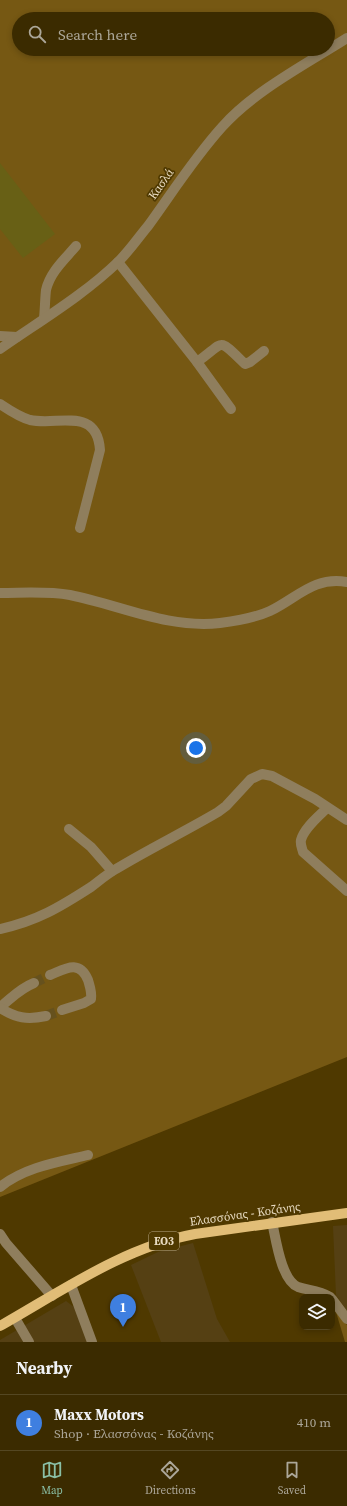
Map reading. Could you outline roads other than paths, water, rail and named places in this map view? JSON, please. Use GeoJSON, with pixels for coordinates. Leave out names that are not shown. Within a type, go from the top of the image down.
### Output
{"type":"FeatureCollection","features":[{"type":"Feature","properties":{"kind":"main road","name":"Ελασσόνας - Κοζάνης"},"geometry":{"type":"LineString","coordinates":[[0,1326],[71,1285],[132,1253],[164,1241],[195,1234],[272,1222],[347,1213]]}},
{"type":"Feature","properties":{"kind":"street","name":"Κασλά"},"geometry":{"type":"LineString","coordinates":[[335,46],[347,38]]}},
{"type":"Feature","properties":{"kind":"street","name":"Κασλά"},"geometry":{"type":"LineString","coordinates":[[0,349],[97,280],[118,262],[136,242],[198,156],[223,126],[254,98],[319,56]]}},
{"type":"Feature","properties":{"kind":"street"},"geometry":{"type":"LineString","coordinates":[[44,318],[46,290],[50,279],[55,270],[76,246]]}},
{"type":"Feature","properties":{"kind":"street"},"geometry":{"type":"LineString","coordinates":[[118,262],[231,409]]}},
{"type":"Feature","properties":{"kind":"street"},"geometry":{"type":"LineString","coordinates":[[0,336],[16,337]]}},
{"type":"Feature","properties":{"kind":"street"},"geometry":{"type":"LineString","coordinates":[[196,362],[220,344],[226,345],[245,364],[250,362],[264,350]]}},
{"type":"Feature","properties":{"kind":"street"},"geometry":{"type":"LineString","coordinates":[[0,404],[14,414],[29,420],[76,421],[91,426],[96,432],[100,450],[80,528]]}},
{"type":"Feature","properties":{"kind":"street"},"geometry":{"type":"LineString","coordinates":[[0,593],[67,595],[92,600],[130,612],[192,624],[221,623],[264,613],[305,589],[319,583],[331,580],[347,582]]}},
{"type":"Feature","properties":{"kind":"street"},"geometry":{"type":"LineString","coordinates":[[0,929],[39,918],[56,910],[112,871],[218,812],[226,806],[251,779],[257,776],[266,774],[272,776],[347,820]]}},
{"type":"Feature","properties":{"kind":"street"},"geometry":{"type":"LineString","coordinates":[[327,808],[306,830],[301,839],[301,845],[303,852],[347,891]]}},
{"type":"Feature","properties":{"kind":"street"},"geometry":{"type":"LineString","coordinates":[[69,829],[91,847],[112,871]]}},
{"type":"Feature","properties":{"kind":"street"},"geometry":{"type":"LineString","coordinates":[[50,975],[65,969],[81,968],[92,992],[91,999],[84,1003],[62,1010]]}},
{"type":"Feature","properties":{"kind":"street"},"geometry":{"type":"LineString","coordinates":[[34,983],[23,987],[0,1008],[13,1016],[28,1018],[46,1016]]}},
{"type":"Feature","properties":{"kind":"street"},"geometry":{"type":"LineString","coordinates":[[0,1187],[9,1180],[36,1167],[88,1155]]}},
{"type":"Feature","properties":{"kind":"street"},"geometry":{"type":"LineString","coordinates":[[272,1222],[284,1270],[290,1282],[296,1286],[319,1291],[324,1294]]}},
{"type":"Feature","properties":{"kind":"street"},"geometry":{"type":"LineString","coordinates":[[0,1234],[52,1296]]}},
{"type":"Feature","properties":{"kind":"street"},"geometry":{"type":"LineString","coordinates":[[71,1285],[92,1342]]}},
{"type":"Feature","properties":{"kind":"street"},"geometry":{"type":"LineString","coordinates":[[335,1303],[347,1319]]}},
{"type":"Feature","properties":{"kind":"street"},"geometry":{"type":"LineString","coordinates":[[15,1318],[29,1342]]}},
{"type":"Feature","properties":{"kind":"tunnel"},"geometry":{"type":"LineString","coordinates":[[34,983],[50,975]]}},
{"type":"Feature","properties":{"kind":"tunnel"},"geometry":{"type":"LineString","coordinates":[[46,1016],[62,1010]]}},
{"type":"Feature","properties":{"kind":"place","name":"Maxx Motors"},"geometry":{"type":"Point","coordinates":[123,1327]}}]}
